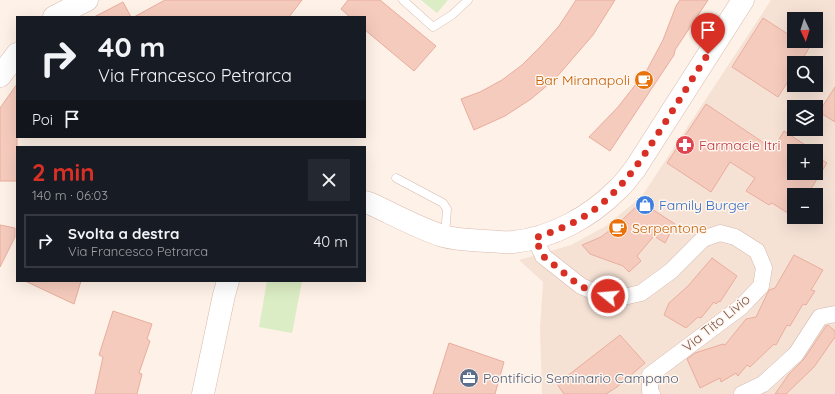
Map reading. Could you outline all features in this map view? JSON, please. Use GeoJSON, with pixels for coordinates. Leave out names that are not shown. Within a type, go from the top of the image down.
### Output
{"type":"FeatureCollection","features":[{"type":"Feature","properties":{"kind":"street"},"geometry":{"type":"LineString","coordinates":[[56,16],[87,0]]}},
{"type":"Feature","properties":{"kind":"street"},"geometry":{"type":"LineString","coordinates":[[366,202],[421,228],[445,237],[466,240],[512,242],[535,238],[556,231],[577,220],[595,209],[618,189],[635,169],[743,0]]}},
{"type":"Feature","properties":{"kind":"street"},"geometry":{"type":"LineString","coordinates":[[0,76],[16,55]]}},
{"type":"Feature","properties":{"kind":"street","name":"Via Tito Livio"},"geometry":{"type":"LineString","coordinates":[[535,238],[543,256],[580,286],[596,293],[620,298],[641,293],[671,271],[703,239],[720,233],[735,236],[757,251],[764,268],[761,286],[741,307],[650,375],[650,391],[652,394]]}},
{"type":"Feature","properties":{"kind":"street"},"geometry":{"type":"LineString","coordinates":[[203,394],[228,282]]}},
{"type":"Feature","properties":{"kind":"street"},"geometry":{"type":"LineString","coordinates":[[742,394],[763,384],[796,354],[820,317],[835,314]]}},
{"type":"Feature","properties":{"kind":"lane"},"geometry":{"type":"LineString","coordinates":[[403,0],[433,27],[452,15],[468,0]]}},
{"type":"Feature","properties":{"kind":"lane"},"geometry":{"type":"LineString","coordinates":[[396,178],[443,202],[447,209],[445,237]]}},
{"type":"Feature","properties":{"kind":"shaded area"},"geometry":{"type":"Polygon","coordinates":[[[771,0],[835,0],[835,394],[542,394],[540,328],[543,282],[519,260],[571,245],[606,226],[642,196],[771,0]]]}},
{"type":"Feature","properties":{"kind":"green space"},"geometry":{"type":"Polygon","coordinates":[[[421,0],[448,0],[437,13],[421,0]]]}},
{"type":"Feature","properties":{"kind":"green space"},"geometry":{"type":"Polygon","coordinates":[[[267,282],[302,282],[292,333],[259,327],[267,282]]]}},
{"type":"Feature","properties":{"kind":"building"},"geometry":{"type":"Polygon","coordinates":[[[165,0],[302,0],[290,16],[136,16],[165,0]]]}},
{"type":"Feature","properties":{"kind":"building"},"geometry":{"type":"Polygon","coordinates":[[[348,0],[380,0],[436,46],[414,71],[366,31],[366,16],[349,16],[341,9],[348,0]]]}},
{"type":"Feature","properties":{"kind":"building"},"geometry":{"type":"Polygon","coordinates":[[[576,0],[615,0],[593,35],[555,79],[531,99],[505,116],[474,130],[461,99],[480,92],[502,80],[522,65],[559,26],[576,0]]]}},
{"type":"Feature","properties":{"kind":"building"},"geometry":{"type":"Polygon","coordinates":[[[680,0],[708,0],[675,50],[674,55],[610,151],[589,137],[618,107],[647,70],[663,40],[676,6],[680,0]]]}},
{"type":"Feature","properties":{"kind":"building"},"geometry":{"type":"Polygon","coordinates":[[[123,2],[130,16],[96,16],[123,2]]]}},
{"type":"Feature","properties":{"kind":"building"},"geometry":{"type":"Polygon","coordinates":[[[763,18],[787,33],[787,48],[809,48],[804,56],[787,56],[787,83],[778,97],[732,67],[763,18]]]}},
{"type":"Feature","properties":{"kind":"building"},"geometry":{"type":"Polygon","coordinates":[[[16,85],[16,181],[0,181],[0,108],[16,85]]]}},
{"type":"Feature","properties":{"kind":"building"},"geometry":{"type":"Polygon","coordinates":[[[835,87],[835,122],[823,114],[823,106],[835,87]]]}},
{"type":"Feature","properties":{"kind":"building"},"geometry":{"type":"Polygon","coordinates":[[[706,104],[773,149],[784,131],[787,133],[787,136],[792,136],[804,144],[787,144],[787,180],[816,180],[811,188],[787,188],[787,213],[772,203],[769,205],[746,191],[755,178],[730,162],[711,192],[667,163],[706,104]]]}},
{"type":"Feature","properties":{"kind":"building"},"geometry":{"type":"Polygon","coordinates":[[[823,160],[827,163],[823,169],[823,160]]]}},
{"type":"Feature","properties":{"kind":"building"},"geometry":{"type":"Polygon","coordinates":[[[641,202],[675,224],[665,243],[654,236],[637,256],[641,261],[629,272],[623,266],[590,254],[582,245],[601,237],[619,223],[641,202]]]}},
{"type":"Feature","properties":{"kind":"building"},"geometry":{"type":"Polygon","coordinates":[[[0,225],[15,228],[15,237],[0,267],[0,225]]]}},
{"type":"Feature","properties":{"kind":"building"},"geometry":{"type":"Polygon","coordinates":[[[794,255],[823,270],[811,290],[815,291],[806,305],[803,304],[790,326],[787,325],[776,345],[774,344],[750,367],[747,365],[738,376],[736,373],[721,382],[720,378],[700,388],[687,359],[695,353],[723,344],[725,345],[746,319],[756,317],[769,290],[775,288],[794,255]]]}},
{"type":"Feature","properties":{"kind":"building"},"geometry":{"type":"Polygon","coordinates":[[[712,258],[737,276],[720,302],[719,301],[716,304],[714,302],[701,318],[698,317],[686,328],[664,315],[669,303],[688,286],[712,258]]]}},
{"type":"Feature","properties":{"kind":"building"},"geometry":{"type":"Polygon","coordinates":[[[27,282],[81,282],[74,304],[27,282]]]}},
{"type":"Feature","properties":{"kind":"building"},"geometry":{"type":"Polygon","coordinates":[[[113,311],[152,324],[147,339],[150,341],[139,373],[142,374],[137,394],[95,394],[103,357],[99,355],[113,311]]]}},
{"type":"Feature","properties":{"kind":"building"},"geometry":{"type":"Polygon","coordinates":[[[828,325],[835,331],[835,337],[814,367],[786,394],[775,394],[789,374],[804,359],[828,325]]]}},
{"type":"Feature","properties":{"kind":"building"},"geometry":{"type":"Polygon","coordinates":[[[620,335],[645,363],[617,387],[606,394],[564,394],[557,384],[620,335]]]}},
{"type":"Feature","properties":{"kind":"building","name":"Pontificio Seminario Campano"},"geometry":{"type":"Polygon","coordinates":[[[449,343],[504,362],[495,394],[433,394],[449,343]]]}},
{"type":"Feature","properties":{"kind":"place","name":"Bar Miranapoli"},"geometry":{"type":"Point","coordinates":[644,80]}},
{"type":"Feature","properties":{"kind":"place","name":"Farmacie Itri"},"geometry":{"type":"Point","coordinates":[685,145]}},
{"type":"Feature","properties":{"kind":"place","name":"Family Burger"},"geometry":{"type":"Point","coordinates":[645,205]}},
{"type":"Feature","properties":{"kind":"place","name":"Serpentone"},"geometry":{"type":"Point","coordinates":[618,228]}},
{"type":"Feature","properties":{"kind":"place","name":"Pontificio Seminario Campano"},"geometry":{"type":"Point","coordinates":[469,378]}},
{"type":"Feature","properties":{"kind":"route"},"geometry":{"type":"LineString","coordinates":[[608,296],[596,293],[580,286],[543,256],[535,238],[556,231],[577,220],[595,209],[618,189],[635,169],[708,54]]}}]}
